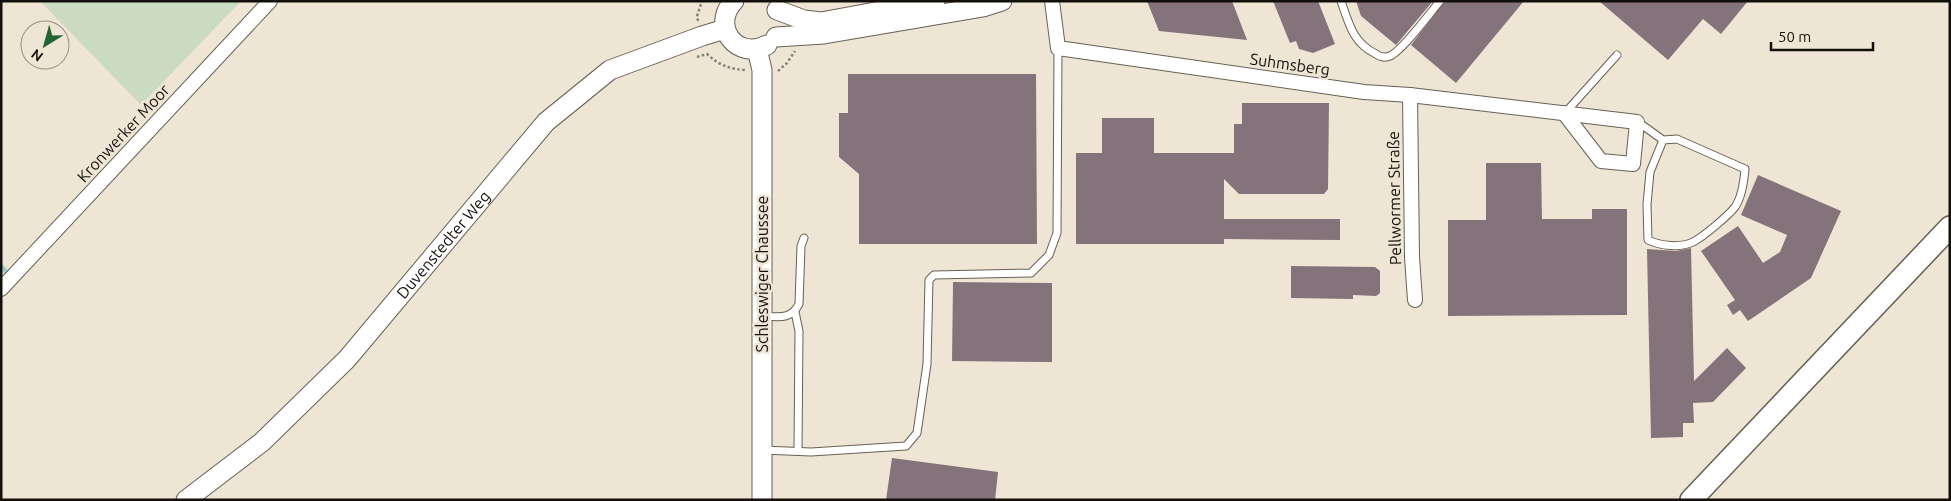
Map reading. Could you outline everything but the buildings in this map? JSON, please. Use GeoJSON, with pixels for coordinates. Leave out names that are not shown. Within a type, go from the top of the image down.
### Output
{"type":"FeatureCollection","features":[{"type":"Feature","properties":{"kind":"main road"},"geometry":{"type":"LineString","coordinates":[[1691,500],[1950,227]]}},
{"type":"Feature","properties":{"kind":"street","name":"Kronwerker Moor"},"geometry":{"type":"LineString","coordinates":[[1,289],[270,1]]}},
{"type":"Feature","properties":{"kind":"street"},"geometry":{"type":"LineString","coordinates":[[734,1],[726,11],[724,20],[725,30],[733,42],[746,49],[757,50],[766,46],[776,36],[780,25],[774,6]]}},
{"type":"Feature","properties":{"kind":"street"},"geometry":{"type":"LineString","coordinates":[[774,6],[804,20],[821,22],[935,1]]}},
{"type":"Feature","properties":{"kind":"street"},"geometry":{"type":"LineString","coordinates":[[776,36],[824,34],[983,7],[1002,1]]}},
{"type":"Feature","properties":{"kind":"street"},"geometry":{"type":"LineString","coordinates":[[1052,1],[1058,48]]}},
{"type":"Feature","properties":{"kind":"street","name":"Duvenstedter Weg"},"geometry":{"type":"LineString","coordinates":[[186,500],[262,442],[347,359],[546,122],[610,70],[702,36],[725,30]]}},
{"type":"Feature","properties":{"kind":"street","name":"Suhmsberg"},"geometry":{"type":"LineString","coordinates":[[1058,48],[1364,92],[1410,95],[1637,122]]}},
{"type":"Feature","properties":{"kind":"street","name":"Schleswiger Chaussee"},"geometry":{"type":"LineString","coordinates":[[757,50],[762,70],[762,500]]}},
{"type":"Feature","properties":{"kind":"street","name":"Pellwormer Straße"},"geometry":{"type":"LineString","coordinates":[[1410,95],[1415,300]]}},
{"type":"Feature","properties":{"kind":"street"},"geometry":{"type":"LineString","coordinates":[[1564,113],[1601,161],[1633,164],[1637,122]]}},
{"type":"Feature","properties":{"kind":"lane"},"geometry":{"type":"LineString","coordinates":[[1341,1],[1352,35],[1366,50],[1381,57],[1391,56],[1401,47],[1440,1]]}},
{"type":"Feature","properties":{"kind":"lane"},"geometry":{"type":"LineString","coordinates":[[762,450],[798,451],[906,446],[917,433],[927,364],[929,280],[934,275],[1030,273],[1049,255],[1057,233],[1058,48]]}},
{"type":"Feature","properties":{"kind":"lane"},"geometry":{"type":"LineString","coordinates":[[1564,113],[1617,54]]}},
{"type":"Feature","properties":{"kind":"lane"},"geometry":{"type":"LineString","coordinates":[[1637,122],[1663,140],[1677,139],[1745,169],[1744,182],[1736,206],[1693,242],[1677,245],[1658,245],[1648,240],[1647,204],[1650,172],[1663,140]]}},
{"type":"Feature","properties":{"kind":"lane"},"geometry":{"type":"LineString","coordinates":[[762,316],[787,316],[795,312],[799,304],[801,246],[804,238]]}},
{"type":"Feature","properties":{"kind":"lane"},"geometry":{"type":"LineString","coordinates":[[795,312],[799,331],[798,451]]}},
{"type":"Feature","properties":{"kind":"path"},"geometry":{"type":"LineString","coordinates":[[699,23],[697,16],[702,1]]}},
{"type":"Feature","properties":{"kind":"path"},"geometry":{"type":"LineString","coordinates":[[772,71],[778,72],[796,49]]}},
{"type":"Feature","properties":{"kind":"path"},"geometry":{"type":"LineString","coordinates":[[690,59],[707,54],[716,63],[733,70],[748,70]]}},
{"type":"Feature","properties":{"kind":"green space"},"geometry":{"type":"Polygon","coordinates":[[[40,1],[241,1],[141,105],[70,32],[70,20],[58,20],[40,1]]]}},
{"type":"Feature","properties":{"kind":"waterway"},"geometry":{"type":"LineString","coordinates":[[1,266],[9,275]]}}]}
